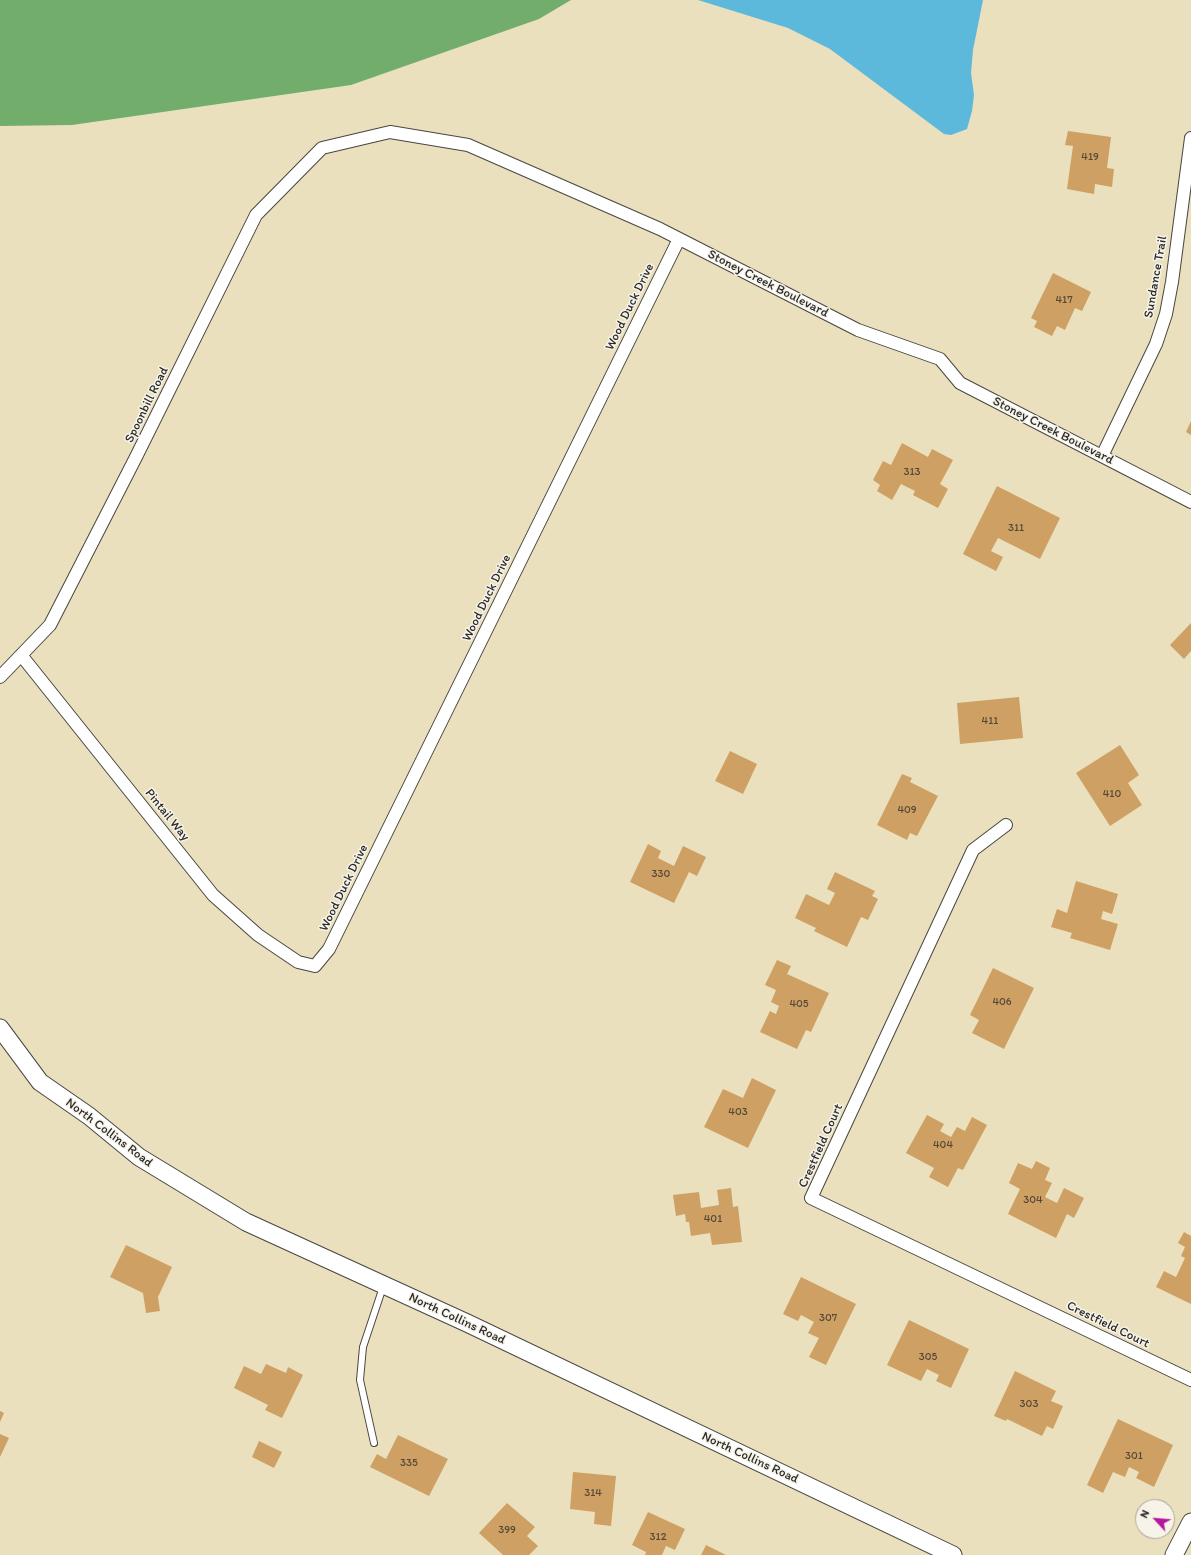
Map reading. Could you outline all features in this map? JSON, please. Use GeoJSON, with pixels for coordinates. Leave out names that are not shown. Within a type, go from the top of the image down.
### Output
{"type":"FeatureCollection","features":[{"type":"Feature","properties":{"kind":"street","name":"Stoney Creek Boulevard"},"geometry":{"type":"LineString","coordinates":[[322,148],[390,132],[468,145],[679,239],[858,330],[940,359],[960,383],[1191,502]]}},
{"type":"Feature","properties":{"kind":"street","name":"Sundance Trail"},"geometry":{"type":"LineString","coordinates":[[1102,456],[1156,344],[1166,314],[1172,282],[1191,138]]}},
{"type":"Feature","properties":{"kind":"street","name":"Spoonbill Road"},"geometry":{"type":"LineString","coordinates":[[0,677],[50,625],[136,457],[256,215],[322,148]]}},
{"type":"Feature","properties":{"kind":"street","name":"Wood Duck Drive"},"geometry":{"type":"LineString","coordinates":[[315,966],[329,949],[679,239]]}},
{"type":"Feature","properties":{"kind":"street","name":"Pintail Way"},"geometry":{"type":"LineString","coordinates":[[21,655],[213,895],[258,935],[298,962],[315,966]]}},
{"type":"Feature","properties":{"kind":"street","name":"Crestfield Court"},"geometry":{"type":"LineString","coordinates":[[1006,825],[973,850],[811,1198],[1191,1380]]}},
{"type":"Feature","properties":{"kind":"street","name":"North Collins Road"},"geometry":{"type":"LineString","coordinates":[[0,1028],[40,1082],[89,1116],[138,1157],[246,1222],[384,1285],[953,1555]]}},
{"type":"Feature","properties":{"kind":"street"},"geometry":{"type":"LineString","coordinates":[[1174,1555],[1191,1522]]}},
{"type":"Feature","properties":{"kind":"lane"},"geometry":{"type":"LineString","coordinates":[[374,1443],[360,1380],[363,1347],[384,1285]]}},
{"type":"Feature","properties":{"kind":"green space"},"geometry":{"type":"Polygon","coordinates":[[[0,0],[571,0],[539,19],[351,85],[72,125],[0,126],[0,0]]]}},
{"type":"Feature","properties":{"kind":"water"},"geometry":{"type":"Polygon","coordinates":[[[698,0],[983,0],[973,50],[971,73],[974,95],[972,111],[967,129],[951,135],[944,134],[830,49],[788,28],[698,0]]]}},
{"type":"Feature","properties":{"kind":"building"},"geometry":{"type":"Polygon","coordinates":[[[1068,131],[1111,137],[1107,168],[1114,169],[1112,187],[1095,184],[1094,194],[1067,189],[1073,146],[1065,145],[1068,131]]]}},
{"type":"Feature","properties":{"kind":"building"},"geometry":{"type":"Polygon","coordinates":[[[1053,273],[1091,292],[1082,311],[1075,308],[1065,330],[1057,326],[1052,336],[1034,327],[1037,321],[1031,318],[1053,273]]]}},
{"type":"Feature","properties":{"kind":"building"},"geometry":{"type":"Polygon","coordinates":[[[1191,421],[1191,435],[1186,432],[1191,421]]]}},
{"type":"Feature","properties":{"kind":"building"},"geometry":{"type":"Polygon","coordinates":[[[902,443],[928,457],[932,449],[953,460],[940,484],[948,489],[938,508],[913,495],[915,491],[901,484],[892,500],[877,491],[880,485],[873,480],[883,461],[891,465],[902,443]]]}},
{"type":"Feature","properties":{"kind":"building"},"geometry":{"type":"Polygon","coordinates":[[[997,486],[1060,518],[1040,559],[998,538],[991,551],[1003,557],[996,571],[963,554],[997,486]]]}},
{"type":"Feature","properties":{"kind":"building"},"geometry":{"type":"Polygon","coordinates":[[[1191,623],[1191,651],[1184,659],[1170,645],[1191,623]]]}},
{"type":"Feature","properties":{"kind":"building"},"geometry":{"type":"Polygon","coordinates":[[[1019,697],[1023,738],[960,744],[957,703],[1019,697]]]}},
{"type":"Feature","properties":{"kind":"building"},"geometry":{"type":"Polygon","coordinates":[[[1120,745],[1139,775],[1128,783],[1142,805],[1110,826],[1076,773],[1120,745]]]}},
{"type":"Feature","properties":{"kind":"building"},"geometry":{"type":"Polygon","coordinates":[[[730,751],[757,764],[743,794],[715,781],[730,751]]]}},
{"type":"Feature","properties":{"kind":"building"},"geometry":{"type":"Polygon","coordinates":[[[902,774],[912,778],[910,782],[938,796],[917,836],[910,833],[907,840],[877,825],[902,774]]]}},
{"type":"Feature","properties":{"kind":"building"},"geometry":{"type":"Polygon","coordinates":[[[648,844],[661,851],[658,858],[674,866],[683,846],[706,857],[697,876],[689,872],[674,903],[630,882],[648,844]]]}},
{"type":"Feature","properties":{"kind":"building"},"geometry":{"type":"Polygon","coordinates":[[[835,872],[875,891],[872,896],[878,899],[868,920],[861,917],[847,947],[814,931],[816,928],[795,918],[806,894],[829,905],[835,893],[827,889],[835,872]]]}},
{"type":"Feature","properties":{"kind":"building"},"geometry":{"type":"Polygon","coordinates":[[[1076,881],[1118,894],[1112,914],[1103,911],[1101,919],[1118,924],[1110,950],[1070,938],[1072,933],[1051,927],[1057,909],[1067,913],[1076,881]]]}},
{"type":"Feature","properties":{"kind":"building"},"geometry":{"type":"Polygon","coordinates":[[[777,960],[791,966],[787,974],[829,993],[811,1032],[806,1030],[797,1049],[760,1032],[770,1011],[776,1014],[779,1006],[771,1002],[776,990],[765,985],[777,960]]]}},
{"type":"Feature","properties":{"kind":"building"},"geometry":{"type":"Polygon","coordinates":[[[993,968],[1034,988],[1004,1049],[972,1033],[979,1020],[970,1015],[993,968]]]}},
{"type":"Feature","properties":{"kind":"building"},"geometry":{"type":"Polygon","coordinates":[[[752,1078],[776,1090],[748,1148],[704,1127],[723,1089],[743,1098],[752,1078]]]}},
{"type":"Feature","properties":{"kind":"building"},"geometry":{"type":"Polygon","coordinates":[[[927,1115],[944,1124],[940,1131],[951,1137],[957,1127],[965,1131],[972,1117],[987,1125],[963,1170],[958,1168],[948,1187],[929,1177],[934,1168],[906,1153],[927,1115]]]}},
{"type":"Feature","properties":{"kind":"building"},"geometry":{"type":"Polygon","coordinates":[[[1036,1161],[1050,1168],[1045,1180],[1052,1183],[1045,1197],[1057,1203],[1064,1188],[1084,1198],[1074,1218],[1067,1214],[1056,1238],[1008,1214],[1020,1189],[1009,1183],[1018,1163],[1032,1169],[1036,1161]]]}},
{"type":"Feature","properties":{"kind":"building"},"geometry":{"type":"Polygon","coordinates":[[[731,1188],[733,1207],[738,1206],[742,1242],[712,1245],[710,1233],[691,1236],[689,1222],[686,1222],[685,1214],[676,1216],[673,1195],[699,1192],[701,1208],[719,1205],[717,1190],[731,1188]]]}},
{"type":"Feature","properties":{"kind":"building"},"geometry":{"type":"Polygon","coordinates":[[[1184,1232],[1191,1236],[1191,1304],[1156,1287],[1164,1271],[1176,1277],[1185,1258],[1181,1256],[1185,1247],[1178,1243],[1184,1232]]]}},
{"type":"Feature","properties":{"kind":"building"},"geometry":{"type":"Polygon","coordinates":[[[126,1245],[172,1267],[158,1297],[160,1311],[146,1313],[143,1293],[110,1277],[126,1245]]]}},
{"type":"Feature","properties":{"kind":"building"},"geometry":{"type":"Polygon","coordinates":[[[801,1277],[856,1304],[826,1365],[809,1357],[819,1338],[808,1333],[814,1322],[801,1315],[798,1321],[783,1314],[801,1277]]]}},
{"type":"Feature","properties":{"kind":"building"},"geometry":{"type":"Polygon","coordinates":[[[909,1320],[969,1349],[951,1388],[936,1381],[939,1375],[927,1369],[921,1381],[887,1365],[909,1320]]]}},
{"type":"Feature","properties":{"kind":"building"},"geometry":{"type":"Polygon","coordinates":[[[266,1364],[286,1373],[288,1367],[303,1375],[282,1418],[265,1410],[268,1405],[234,1388],[244,1366],[261,1374],[266,1364]]]}},
{"type":"Feature","properties":{"kind":"building"},"geometry":{"type":"Polygon","coordinates":[[[1015,1371],[1056,1391],[1051,1401],[1063,1406],[1053,1429],[1047,1426],[1042,1436],[1007,1419],[1006,1421],[994,1416],[1015,1371]]]}},
{"type":"Feature","properties":{"kind":"building"},"geometry":{"type":"Polygon","coordinates":[[[0,1411],[4,1413],[0,1422],[0,1411]]]}},
{"type":"Feature","properties":{"kind":"building"},"geometry":{"type":"Polygon","coordinates":[[[1118,1419],[1173,1445],[1154,1487],[1136,1478],[1139,1472],[1129,1467],[1125,1477],[1113,1472],[1103,1493],[1087,1485],[1118,1419]]]}},
{"type":"Feature","properties":{"kind":"building"},"geometry":{"type":"Polygon","coordinates":[[[0,1434],[9,1438],[0,1457],[0,1434]]]}},
{"type":"Feature","properties":{"kind":"building"},"geometry":{"type":"Polygon","coordinates":[[[398,1435],[448,1459],[429,1496],[370,1467],[377,1454],[386,1459],[398,1435]]]}},
{"type":"Feature","properties":{"kind":"building"},"geometry":{"type":"Polygon","coordinates":[[[259,1441],[282,1452],[274,1468],[252,1457],[259,1441]]]}},
{"type":"Feature","properties":{"kind":"building"},"geometry":{"type":"Polygon","coordinates":[[[573,1472],[616,1476],[611,1526],[594,1524],[595,1512],[570,1509],[573,1472]]]}},
{"type":"Feature","properties":{"kind":"building"},"geometry":{"type":"Polygon","coordinates":[[[507,1503],[535,1527],[527,1536],[538,1546],[529,1555],[503,1555],[479,1533],[507,1503]]]}},
{"type":"Feature","properties":{"kind":"building"},"geometry":{"type":"Polygon","coordinates":[[[648,1512],[685,1529],[675,1550],[666,1546],[662,1555],[645,1555],[646,1552],[632,1545],[648,1512]]]}},
{"type":"Feature","properties":{"kind":"building"},"geometry":{"type":"Polygon","coordinates":[[[706,1545],[726,1555],[701,1555],[706,1545]]]}}]}
